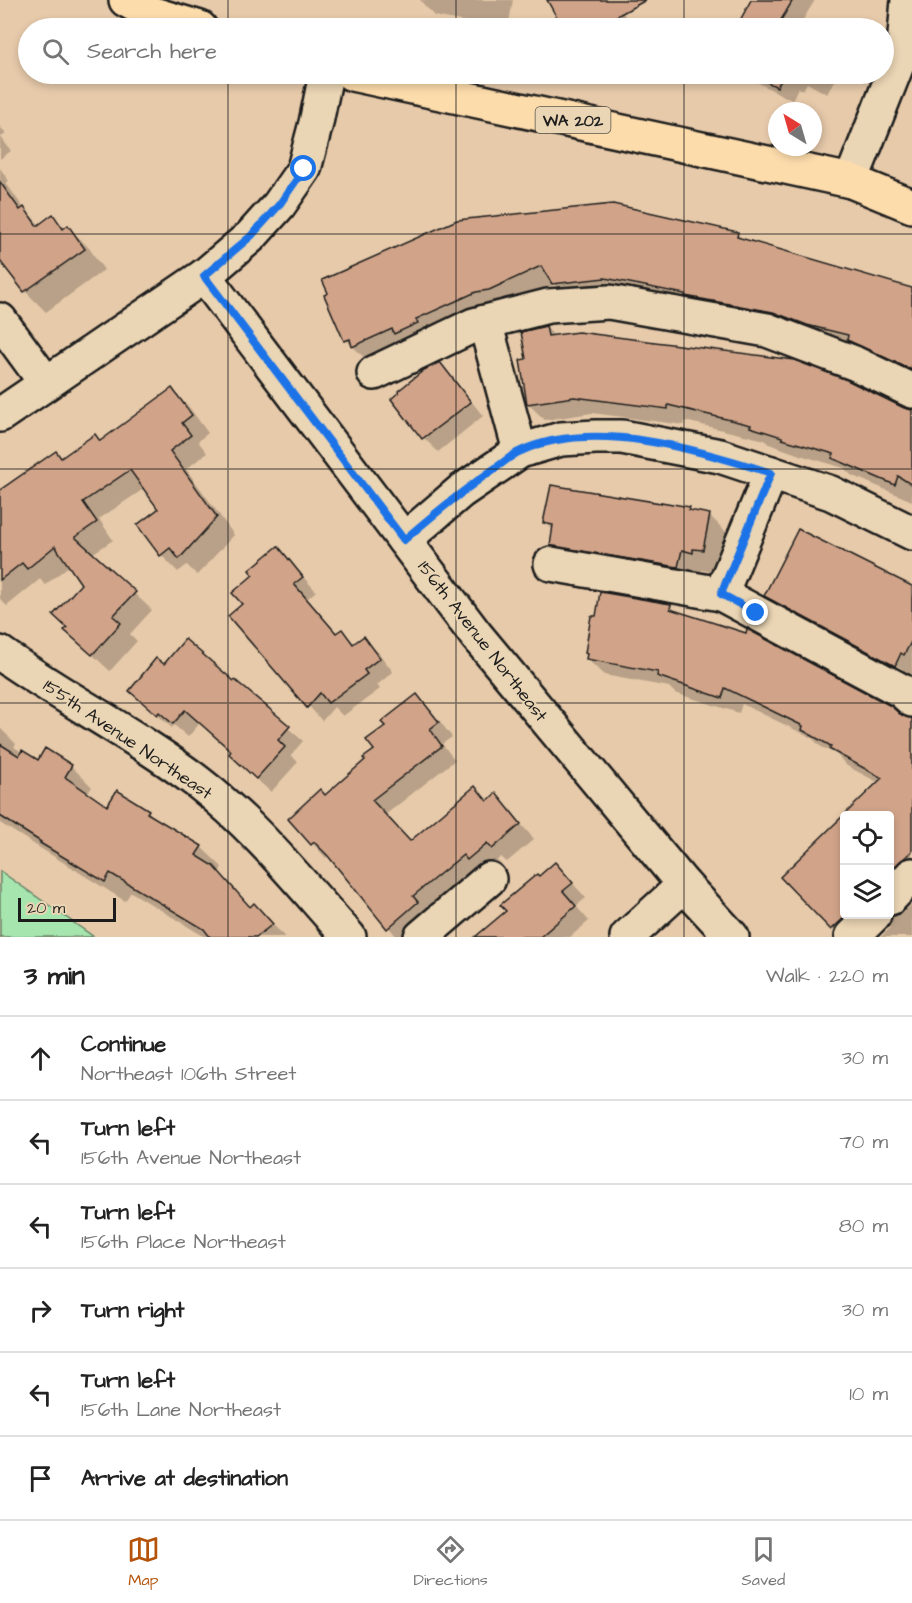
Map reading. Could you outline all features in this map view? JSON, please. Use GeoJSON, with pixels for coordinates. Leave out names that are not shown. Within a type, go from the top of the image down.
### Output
{"type":"FeatureCollection","features":[{"type":"Feature","properties":{"kind":"main road"},"geometry":{"type":"LineString","coordinates":[[126,0],[150,13],[167,18]]}},
{"type":"Feature","properties":{"kind":"main road","name":"WA 202"},"geometry":{"type":"LineString","coordinates":[[399,84],[851,181],[912,206]]}},
{"type":"Feature","properties":{"kind":"street"},"geometry":{"type":"LineString","coordinates":[[894,81],[908,49],[908,0]]}},
{"type":"Feature","properties":{"kind":"street"},"geometry":{"type":"LineString","coordinates":[[0,415],[204,276],[251,236],[279,205],[304,169],[324,84]]}},
{"type":"Feature","properties":{"kind":"street"},"geometry":{"type":"LineString","coordinates":[[851,181],[893,84]]}},
{"type":"Feature","properties":{"kind":"street","name":"156th Avenue Northeast"},"geometry":{"type":"LineString","coordinates":[[204,276],[476,635],[684,885],[732,937]]}},
{"type":"Feature","properties":{"kind":"street"},"geometry":{"type":"LineString","coordinates":[[374,373],[474,325],[548,306],[609,302],[767,330],[854,363],[912,391]]}},
{"type":"Feature","properties":{"kind":"street"},"geometry":{"type":"LineString","coordinates":[[0,320],[46,383]]}},
{"type":"Feature","properties":{"kind":"street"},"geometry":{"type":"LineString","coordinates":[[485,322],[520,451]]}},
{"type":"Feature","properties":{"kind":"street"},"geometry":{"type":"LineString","coordinates":[[404,540],[460,492],[520,451],[561,439],[622,437],[720,456],[831,493],[912,533]]}},
{"type":"Feature","properties":{"kind":"street"},"geometry":{"type":"LineString","coordinates":[[721,594],[771,473]]}},
{"type":"Feature","properties":{"kind":"street"},"geometry":{"type":"LineString","coordinates":[[551,564],[721,594],[902,691],[912,700]]}},
{"type":"Feature","properties":{"kind":"street","name":"155th Avenue Northeast"},"geometry":{"type":"LineString","coordinates":[[0,653],[32,676],[142,744],[198,783],[246,823],[349,937]]}},
{"type":"Feature","properties":{"kind":"street"},"geometry":{"type":"LineString","coordinates":[[894,894],[912,875]]}},
{"type":"Feature","properties":{"kind":"street"},"geometry":{"type":"LineString","coordinates":[[421,937],[489,879]]}},
{"type":"Feature","properties":{"kind":"street"},"geometry":{"type":"LineString","coordinates":[[627,937],[684,885]]}},
{"type":"Feature","properties":{"kind":"street"},"geometry":{"type":"LineString","coordinates":[[852,937],[870,919]]}},
{"type":"Feature","properties":{"kind":"green space"},"geometry":{"type":"Polygon","coordinates":[[[0,871],[94,937],[0,937],[0,871]]]}},
{"type":"Feature","properties":{"kind":"building"},"geometry":{"type":"Polygon","coordinates":[[[547,0],[646,0],[613,18],[557,18],[547,0]]]}},
{"type":"Feature","properties":{"kind":"building"},"geometry":{"type":"Polygon","coordinates":[[[751,0],[793,0],[782,18],[741,18],[751,0]]]}},
{"type":"Feature","properties":{"kind":"building"},"geometry":{"type":"Polygon","coordinates":[[[0,182],[20,210],[24,207],[37,226],[53,214],[63,229],[68,225],[85,249],[24,292],[0,261],[0,182]]]}},
{"type":"Feature","properties":{"kind":"building"},"geometry":{"type":"Polygon","coordinates":[[[613,204],[738,232],[737,237],[912,288],[912,370],[847,340],[848,335],[807,325],[773,312],[605,278],[552,284],[541,266],[416,319],[418,323],[394,334],[392,329],[352,347],[350,339],[344,341],[324,295],[328,293],[322,280],[457,220],[613,204]]]}},
{"type":"Feature","properties":{"kind":"building"},"geometry":{"type":"Polygon","coordinates":[[[546,326],[548,336],[578,332],[794,360],[847,380],[912,410],[912,485],[898,476],[895,485],[832,458],[834,454],[782,439],[782,437],[750,427],[751,425],[668,405],[668,409],[574,397],[527,404],[520,360],[526,359],[521,332],[546,326]]]}},
{"type":"Feature","properties":{"kind":"building"},"geometry":{"type":"Polygon","coordinates":[[[440,362],[471,402],[422,439],[391,399],[424,370],[440,362]]]}},
{"type":"Feature","properties":{"kind":"building"},"geometry":{"type":"Polygon","coordinates":[[[172,388],[192,415],[182,423],[191,435],[170,451],[217,517],[179,559],[170,548],[160,556],[137,525],[158,509],[130,470],[83,502],[97,522],[75,537],[136,592],[113,616],[121,623],[92,655],[64,630],[67,628],[53,615],[81,584],[55,546],[27,569],[22,563],[0,580],[0,490],[56,451],[61,458],[95,434],[100,441],[172,388]]]}},
{"type":"Feature","properties":{"kind":"building"},"geometry":{"type":"Polygon","coordinates":[[[551,485],[690,507],[689,510],[710,514],[703,550],[693,549],[693,553],[682,550],[678,567],[550,546],[553,525],[543,523],[551,485]]]}},
{"type":"Feature","properties":{"kind":"building"},"geometry":{"type":"Polygon","coordinates":[[[798,529],[912,586],[912,640],[904,655],[901,653],[895,666],[764,596],[798,529]]]}},
{"type":"Feature","properties":{"kind":"building"},"geometry":{"type":"Polygon","coordinates":[[[278,546],[303,577],[294,584],[336,633],[342,629],[353,644],[364,636],[380,658],[364,670],[367,674],[328,703],[320,693],[307,708],[228,616],[242,604],[232,593],[253,575],[249,570],[278,546]]]}},
{"type":"Feature","properties":{"kind":"building"},"geometry":{"type":"Polygon","coordinates":[[[600,592],[671,604],[670,609],[746,633],[747,629],[891,706],[900,714],[912,718],[912,851],[894,867],[894,811],[848,811],[882,778],[829,749],[831,746],[802,730],[803,726],[725,688],[722,698],[657,676],[658,672],[586,659],[591,616],[596,616],[600,592]]]}},
{"type":"Feature","properties":{"kind":"building"},"geometry":{"type":"Polygon","coordinates":[[[185,639],[290,726],[278,740],[285,747],[256,779],[229,754],[231,751],[185,710],[173,724],[159,712],[157,715],[129,691],[156,658],[164,664],[185,639]]]}},
{"type":"Feature","properties":{"kind":"building"},"geometry":{"type":"Polygon","coordinates":[[[417,694],[439,722],[430,729],[442,746],[372,800],[410,841],[475,786],[487,801],[496,793],[521,824],[492,849],[487,843],[467,860],[463,855],[413,896],[418,902],[387,929],[328,856],[314,842],[311,845],[288,819],[320,789],[325,795],[365,760],[363,758],[374,750],[366,740],[385,726],[381,722],[417,694]]]}},
{"type":"Feature","properties":{"kind":"building"},"geometry":{"type":"Polygon","coordinates":[[[0,744],[19,756],[22,750],[38,760],[45,748],[72,765],[65,777],[107,806],[117,790],[149,810],[147,813],[202,846],[196,855],[214,866],[250,907],[254,903],[273,924],[256,937],[210,937],[204,929],[110,873],[105,882],[40,843],[0,816],[0,744]]]}},
{"type":"Feature","properties":{"kind":"building"},"geometry":{"type":"Polygon","coordinates":[[[840,819],[840,919],[843,919],[831,930],[780,877],[840,819]]]}},
{"type":"Feature","properties":{"kind":"building"},"geometry":{"type":"Polygon","coordinates":[[[555,862],[573,883],[563,891],[576,906],[540,937],[475,937],[506,911],[500,905],[555,862]]]}},
{"type":"Feature","properties":{"kind":"route"},"geometry":{"type":"LineString","coordinates":[[304,169],[279,205],[251,236],[204,276],[404,540],[460,492],[520,451],[561,439],[622,437],[720,456],[771,473],[721,594],[756,613]]}}]}
